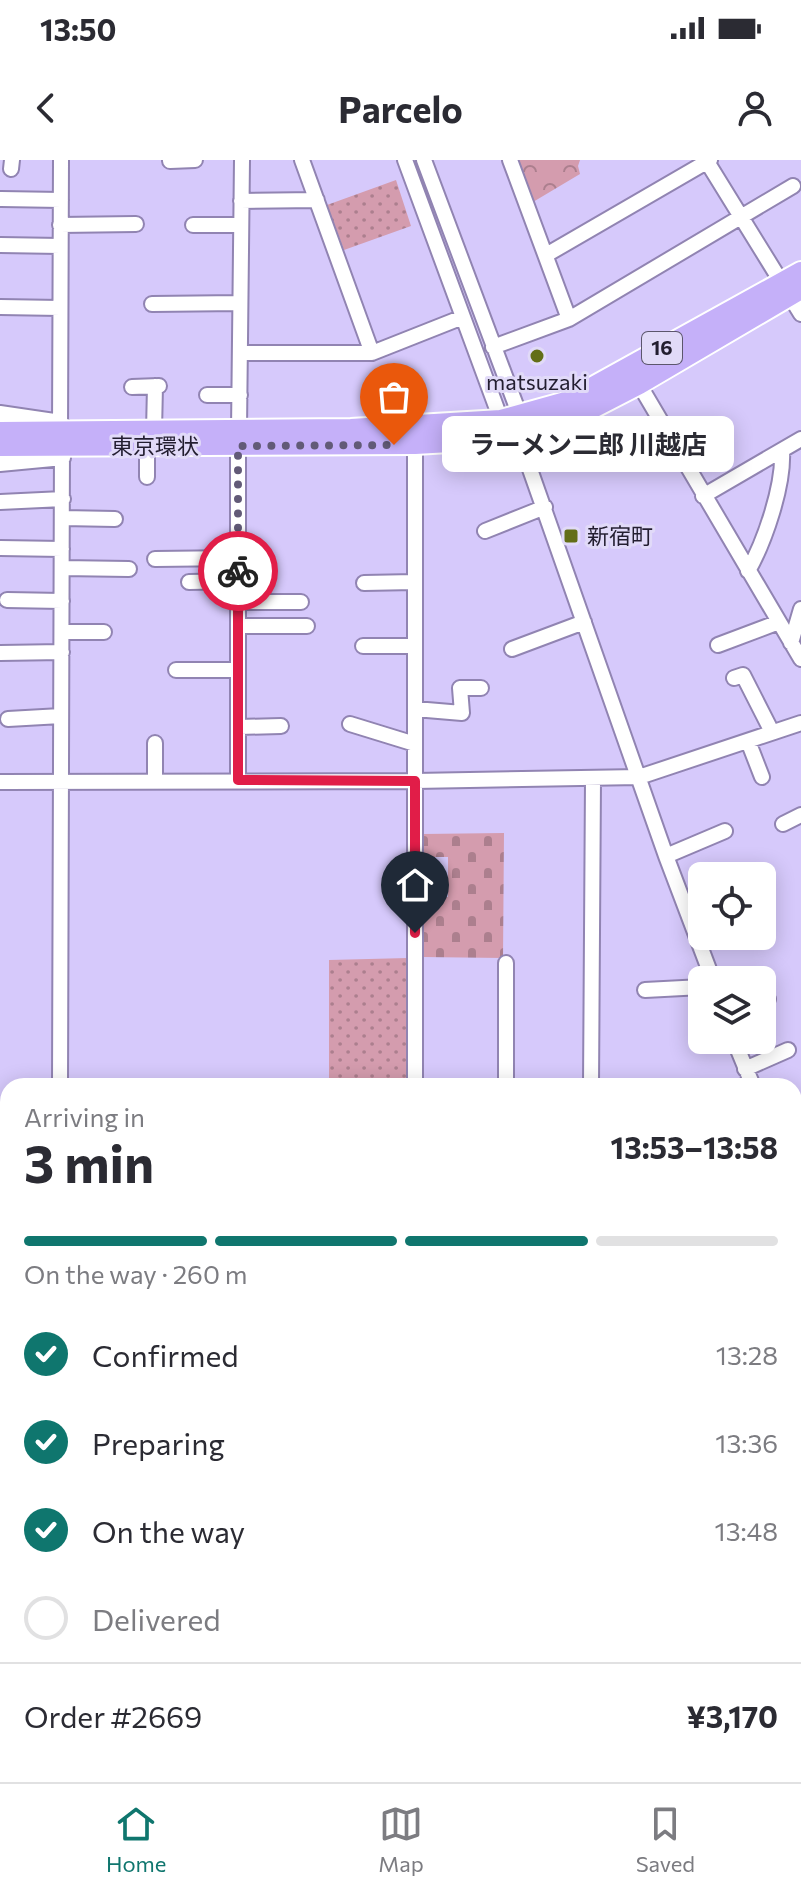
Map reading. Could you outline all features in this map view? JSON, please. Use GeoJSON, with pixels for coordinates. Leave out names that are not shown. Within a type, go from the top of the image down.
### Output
{"type":"FeatureCollection","features":[{"type":"Feature","properties":{"kind":"highway","name":"東京環状"},"geometry":{"type":"LineString","coordinates":[[0,446],[61,439],[239,438],[415,444],[519,438],[575,417],[639,384],[791,289],[801,272]]}},
{"type":"Feature","properties":{"kind":"highway","name":"東京環状"},"geometry":{"type":"LineString","coordinates":[[239,438],[510,418],[545,410],[577,397],[791,289]]}},
{"type":"Feature","properties":{"kind":"highway","name":"東京環状"},"geometry":{"type":"LineString","coordinates":[[0,432],[61,439]]}},
{"type":"Feature","properties":{"kind":"street"},"geometry":{"type":"LineString","coordinates":[[60,1078],[61,160]]}},
{"type":"Feature","properties":{"kind":"street"},"geometry":{"type":"LineString","coordinates":[[170,161],[195,160]]}},
{"type":"Feature","properties":{"kind":"street"},"geometry":{"type":"LineString","coordinates":[[238,780],[242,160]]}},
{"type":"Feature","properties":{"kind":"street"},"geometry":{"type":"LineString","coordinates":[[302,160],[372,353]]}},
{"type":"Feature","properties":{"kind":"street"},"geometry":{"type":"LineString","coordinates":[[405,160],[463,317],[519,438],[545,507],[666,856],[708,966]]}},
{"type":"Feature","properties":{"kind":"street"},"geometry":{"type":"LineString","coordinates":[[424,160],[493,347],[510,418]]}},
{"type":"Feature","properties":{"kind":"street"},"geometry":{"type":"LineString","coordinates":[[510,160],[569,319]]}},
{"type":"Feature","properties":{"kind":"street"},"geometry":{"type":"LineString","coordinates":[[546,255],[708,161],[742,218],[791,289],[801,314]]}},
{"type":"Feature","properties":{"kind":"street"},"geometry":{"type":"LineString","coordinates":[[493,347],[569,319],[793,186]]}},
{"type":"Feature","properties":{"kind":"street"},"geometry":{"type":"LineString","coordinates":[[1,199],[61,200]]}},
{"type":"Feature","properties":{"kind":"street"},"geometry":{"type":"LineString","coordinates":[[241,201],[317,200]]}},
{"type":"Feature","properties":{"kind":"street"},"geometry":{"type":"LineString","coordinates":[[60,225],[136,224]]}},
{"type":"Feature","properties":{"kind":"street"},"geometry":{"type":"LineString","coordinates":[[193,225],[240,225]]}},
{"type":"Feature","properties":{"kind":"street"},"geometry":{"type":"LineString","coordinates":[[0,245],[60,246]]}},
{"type":"Feature","properties":{"kind":"street"},"geometry":{"type":"LineString","coordinates":[[152,304],[239,303]]}},
{"type":"Feature","properties":{"kind":"street"},"geometry":{"type":"LineString","coordinates":[[0,307],[60,308]]}},
{"type":"Feature","properties":{"kind":"street"},"geometry":{"type":"LineString","coordinates":[[240,353],[372,353],[463,317]]}},
{"type":"Feature","properties":{"kind":"street"},"geometry":{"type":"LineString","coordinates":[[639,384],[801,659]]}},
{"type":"Feature","properties":{"kind":"street"},"geometry":{"type":"LineString","coordinates":[[132,387],[157,386],[147,477]]}},
{"type":"Feature","properties":{"kind":"street"},"geometry":{"type":"LineString","coordinates":[[207,395],[240,395]]}},
{"type":"Feature","properties":{"kind":"street"},"geometry":{"type":"LineString","coordinates":[[0,413],[61,439]]}},
{"type":"Feature","properties":{"kind":"street"},"geometry":{"type":"LineString","coordinates":[[0,464],[61,439]]}},
{"type":"Feature","properties":{"kind":"street"},"geometry":{"type":"LineString","coordinates":[[703,496],[801,439]]}},
{"type":"Feature","properties":{"kind":"street"},"geometry":{"type":"LineString","coordinates":[[415,444],[415,1078]]}},
{"type":"Feature","properties":{"kind":"street"},"geometry":{"type":"LineString","coordinates":[[748,571],[765,539],[783,464],[782,451]]}},
{"type":"Feature","properties":{"kind":"street"},"geometry":{"type":"LineString","coordinates":[[0,502],[63,499]]}},
{"type":"Feature","properties":{"kind":"street"},"geometry":{"type":"LineString","coordinates":[[485,531],[545,507]]}},
{"type":"Feature","properties":{"kind":"street"},"geometry":{"type":"LineString","coordinates":[[63,518],[115,519]]}},
{"type":"Feature","properties":{"kind":"street"},"geometry":{"type":"LineString","coordinates":[[0,548],[62,549]]}},
{"type":"Feature","properties":{"kind":"street"},"geometry":{"type":"LineString","coordinates":[[155,559],[238,558]]}},
{"type":"Feature","properties":{"kind":"street"},"geometry":{"type":"LineString","coordinates":[[62,568],[129,569]]}},
{"type":"Feature","properties":{"kind":"street"},"geometry":{"type":"LineString","coordinates":[[189,582],[238,581]]}},
{"type":"Feature","properties":{"kind":"street"},"geometry":{"type":"LineString","coordinates":[[364,583],[414,582]]}},
{"type":"Feature","properties":{"kind":"street"},"geometry":{"type":"LineString","coordinates":[[7,600],[62,601]]}},
{"type":"Feature","properties":{"kind":"street"},"geometry":{"type":"LineString","coordinates":[[238,602],[301,602]]}},
{"type":"Feature","properties":{"kind":"street"},"geometry":{"type":"LineString","coordinates":[[791,643],[801,609]]}},
{"type":"Feature","properties":{"kind":"street"},"geometry":{"type":"LineString","coordinates":[[512,649],[584,622]]}},
{"type":"Feature","properties":{"kind":"street"},"geometry":{"type":"LineString","coordinates":[[718,645],[779,622]]}},
{"type":"Feature","properties":{"kind":"street"},"geometry":{"type":"LineString","coordinates":[[238,626],[307,626]]}},
{"type":"Feature","properties":{"kind":"street"},"geometry":{"type":"LineString","coordinates":[[62,632],[104,632]]}},
{"type":"Feature","properties":{"kind":"street"},"geometry":{"type":"LineString","coordinates":[[363,646],[415,646]]}},
{"type":"Feature","properties":{"kind":"street"},"geometry":{"type":"LineString","coordinates":[[0,653],[62,652]]}},
{"type":"Feature","properties":{"kind":"street"},"geometry":{"type":"LineString","coordinates":[[176,670],[238,670]]}},
{"type":"Feature","properties":{"kind":"street"},"geometry":{"type":"LineString","coordinates":[[734,678],[743,675],[772,732]]}},
{"type":"Feature","properties":{"kind":"street"},"geometry":{"type":"LineString","coordinates":[[415,709],[462,713],[460,688],[481,688]]}},
{"type":"Feature","properties":{"kind":"street"},"geometry":{"type":"LineString","coordinates":[[8,719],[61,716]]}},
{"type":"Feature","properties":{"kind":"street"},"geometry":{"type":"LineString","coordinates":[[0,782],[593,780],[639,777],[801,723]]}},
{"type":"Feature","properties":{"kind":"street"},"geometry":{"type":"LineString","coordinates":[[350,724],[415,744]]}},
{"type":"Feature","properties":{"kind":"street"},"geometry":{"type":"LineString","coordinates":[[239,727],[281,726]]}},
{"type":"Feature","properties":{"kind":"street"},"geometry":{"type":"LineString","coordinates":[[748,741],[762,777]]}},
{"type":"Feature","properties":{"kind":"street"},"geometry":{"type":"LineString","coordinates":[[155,743],[155,780]]}},
{"type":"Feature","properties":{"kind":"street"},"geometry":{"type":"LineString","coordinates":[[591,1078],[593,780]]}},
{"type":"Feature","properties":{"kind":"street"},"geometry":{"type":"LineString","coordinates":[[783,824],[801,815]]}},
{"type":"Feature","properties":{"kind":"street"},"geometry":{"type":"LineString","coordinates":[[666,856],[725,831]]}},
{"type":"Feature","properties":{"kind":"street"},"geometry":{"type":"LineString","coordinates":[[506,963],[506,1078]]}},
{"type":"Feature","properties":{"kind":"street"},"geometry":{"type":"LineString","coordinates":[[645,990],[688,988]]}},
{"type":"Feature","properties":{"kind":"street"},"geometry":{"type":"LineString","coordinates":[[745,1069],[788,1050]]}},
{"type":"Feature","properties":{"kind":"street"},"geometry":{"type":"LineString","coordinates":[[739,1054],[749,1078]]}},
{"type":"Feature","properties":{"kind":"green space"},"geometry":{"type":"Polygon","coordinates":[[[519,160],[580,160],[580,174],[533,202],[519,160]]]}},
{"type":"Feature","properties":{"kind":"green space"},"geometry":{"type":"Polygon","coordinates":[[[396,180],[411,226],[344,250],[327,205],[396,180]]]}},
{"type":"Feature","properties":{"kind":"green space"},"geometry":{"type":"Polygon","coordinates":[[[504,833],[503,958],[422,957],[421,898],[448,897],[448,857],[422,857],[422,834],[504,833]]]}},
{"type":"Feature","properties":{"kind":"green space"},"geometry":{"type":"Polygon","coordinates":[[[408,958],[409,1078],[329,1078],[329,960],[408,958]]]}},
{"type":"Feature","properties":{"kind":"way so far"},"geometry":{"type":"LineString","coordinates":[[238,571],[238,446],[394,445]]}},
{"type":"Feature","properties":{"kind":"place","name":"matsuzaki"},"geometry":{"type":"Point","coordinates":[537,356]}},
{"type":"Feature","properties":{"kind":"place","name":"ラーメン二郎 川越店"},"geometry":{"type":"Point","coordinates":[394,445]}},
{"type":"Feature","properties":{"kind":"place","name":"新宿町"},"geometry":{"type":"Point","coordinates":[571,536]}},
{"type":"Feature","properties":{"kind":"route"},"geometry":{"type":"LineString","coordinates":[[238,571],[238,780],[415,781],[415,933]]}}]}
